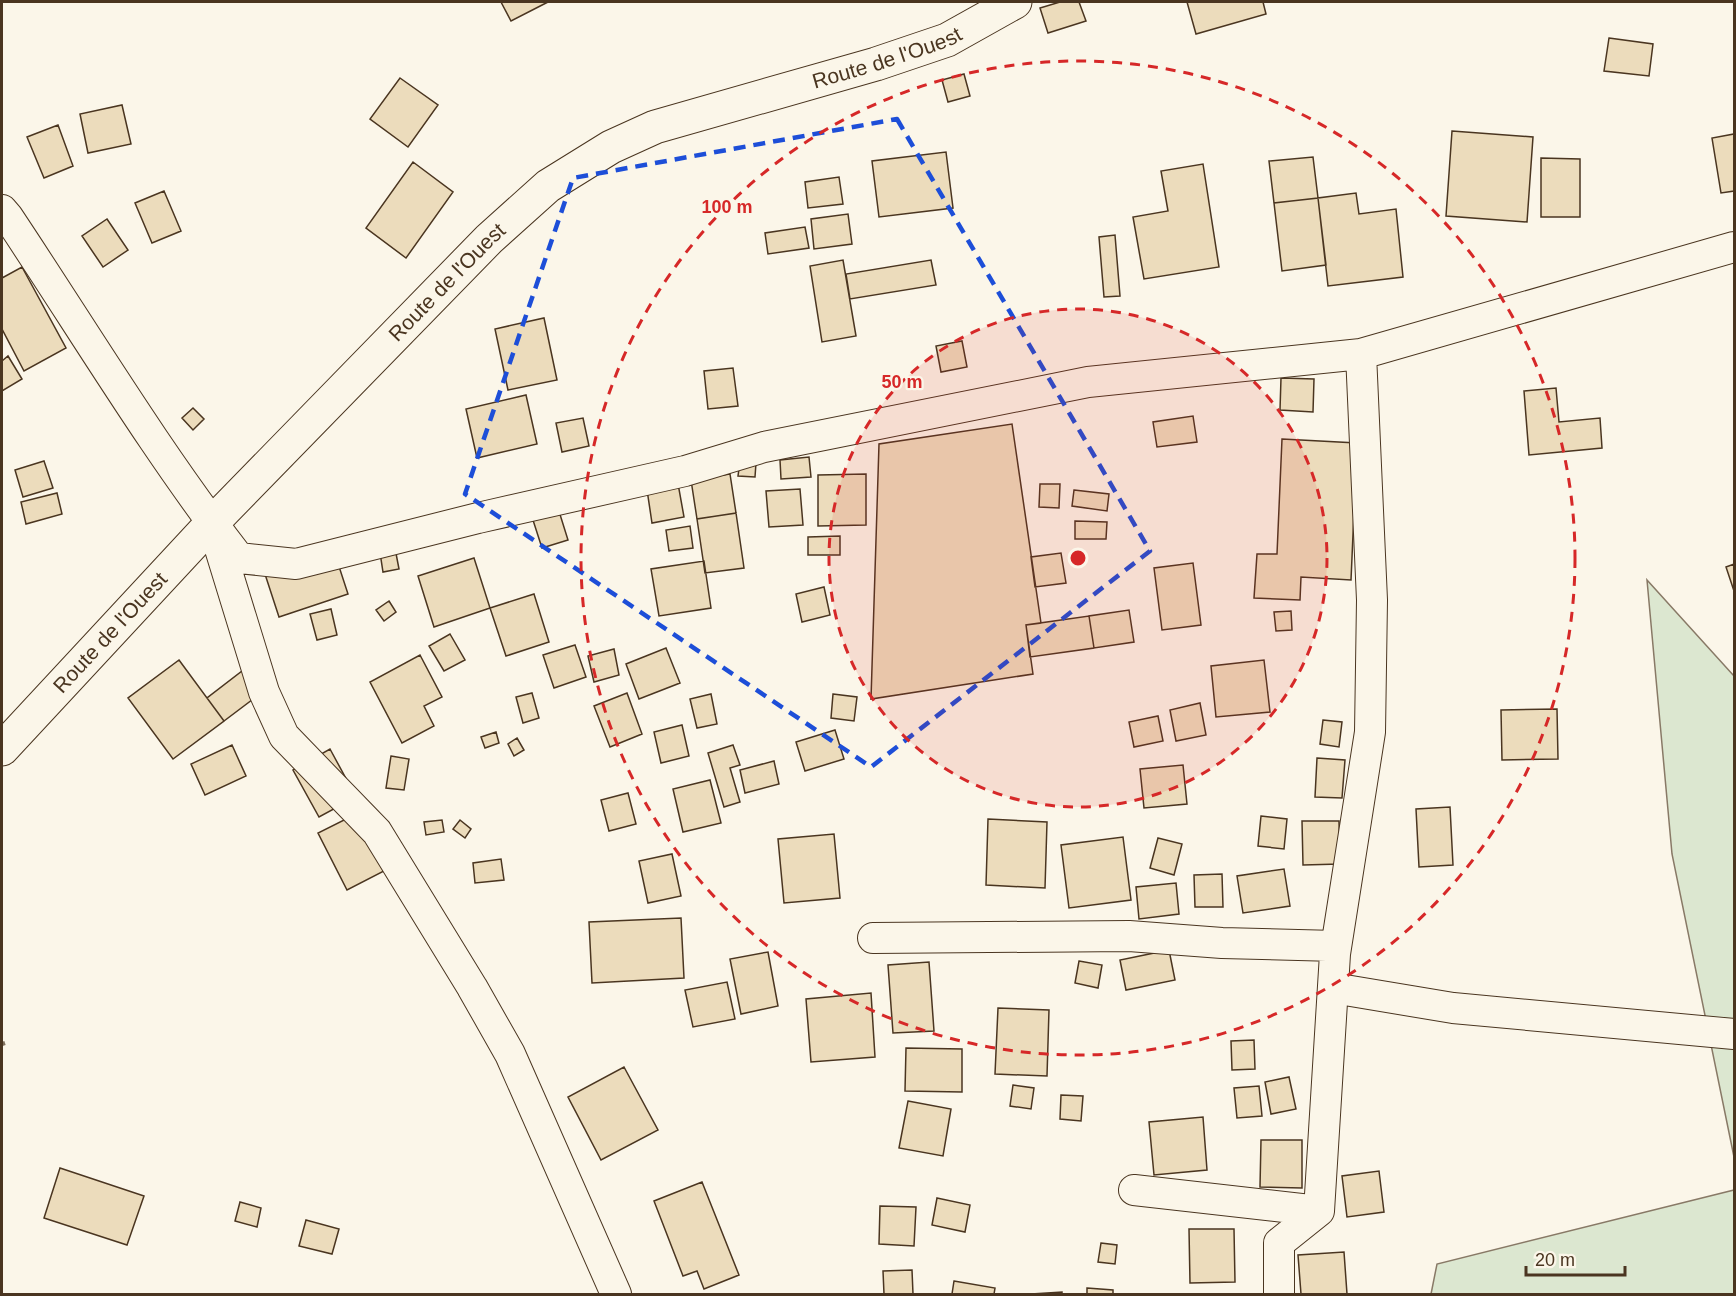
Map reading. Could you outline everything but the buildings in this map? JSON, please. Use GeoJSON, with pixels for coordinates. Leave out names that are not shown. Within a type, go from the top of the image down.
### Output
{"type":"FeatureCollection","features":[{"type":"Feature","properties":{"kind":"main road","name":"Route de l'Ouest"},"geometry":{"type":"LineString","coordinates":[[2,749],[212,523],[489,239],[548,186],[611,147],[655,127],[876,64],[937,43],[1015,2]]}},
{"type":"Feature","properties":{"kind":"street"},"geometry":{"type":"LineString","coordinates":[[2,210],[109,372],[212,523],[239,558],[296,564],[478,518],[685,471],[764,447],[1088,382],[1361,354],[1734,247]]}},
{"type":"Feature","properties":{"kind":"street"},"geometry":{"type":"LineString","coordinates":[[1279,1294],[1279,1243],[1319,1211],[1336,946],[1370,732],[1372,600],[1361,354]]}},
{"type":"Feature","properties":{"kind":"street"},"geometry":{"type":"LineString","coordinates":[[212,523],[264,692],[284,736],[376,832],[472,987],[510,1054],[616,1294]]}},
{"type":"Feature","properties":{"kind":"street"},"geometry":{"type":"LineString","coordinates":[[873,938],[1129,936],[1222,943],[1336,946]]}},
{"type":"Feature","properties":{"kind":"street"},"geometry":{"type":"LineString","coordinates":[[1333,988],[1453,1008],[1734,1034]]}},
{"type":"Feature","properties":{"kind":"street"},"geometry":{"type":"LineString","coordinates":[[1134,1190],[1319,1211]]}},
{"type":"Feature","properties":{"kind":"highlighted area"},"geometry":{"type":"Polygon","coordinates":[[[897,119],[1150,551],[871,767],[465,494],[573,178],[897,119]]]}},
{"type":"Feature","properties":{"kind":"green space"},"geometry":{"type":"Polygon","coordinates":[[[1647,580],[1734,676],[1734,1157],[1672,854],[1647,580]]]}},
{"type":"Feature","properties":{"kind":"green space"},"geometry":{"type":"Polygon","coordinates":[[[1734,1190],[1734,1294],[1431,1294],[1437,1264],[1734,1190]]]}}]}
